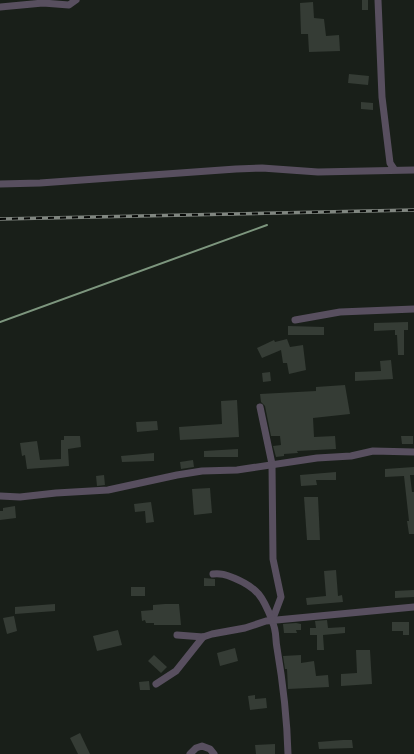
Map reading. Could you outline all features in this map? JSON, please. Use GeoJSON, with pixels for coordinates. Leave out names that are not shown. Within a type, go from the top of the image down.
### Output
{"type":"FeatureCollection","features":[{"type":"Feature","properties":{"kind":"street"},"geometry":{"type":"LineString","coordinates":[[0,7],[44,3],[69,5],[76,0]]}},
{"type":"Feature","properties":{"kind":"street"},"geometry":{"type":"LineString","coordinates":[[378,0],[382,97],[390,164],[394,169]]}},
{"type":"Feature","properties":{"kind":"street"},"geometry":{"type":"LineString","coordinates":[[0,184],[40,183],[262,168],[318,172],[394,169],[414,170]]}},
{"type":"Feature","properties":{"kind":"street"},"geometry":{"type":"LineString","coordinates":[[295,320],[340,312],[414,309]]}},
{"type":"Feature","properties":{"kind":"street"},"geometry":{"type":"LineString","coordinates":[[260,407],[272,464],[274,559],[281,597],[272,621]]}},
{"type":"Feature","properties":{"kind":"street"},"geometry":{"type":"LineString","coordinates":[[0,496],[20,497],[108,490],[177,475],[237,470],[317,458],[351,456],[380,451],[414,452]]}},
{"type":"Feature","properties":{"kind":"street"},"geometry":{"type":"LineString","coordinates":[[213,574],[221,573],[255,589],[265,603],[276,630],[276,644],[284,690],[288,754]]}},
{"type":"Feature","properties":{"kind":"street"},"geometry":{"type":"LineString","coordinates":[[177,635],[203,637],[245,628],[266,621],[414,607]]}},
{"type":"Feature","properties":{"kind":"street"},"geometry":{"type":"LineString","coordinates":[[156,684],[176,671],[203,637]]}},
{"type":"Feature","properties":{"kind":"street"},"geometry":{"type":"LineString","coordinates":[[190,754],[202,746],[210,749],[214,754]]}},
{"type":"Feature","properties":{"kind":"building"},"geometry":{"type":"Polygon","coordinates":[[[362,0],[368,0],[368,10],[362,10],[362,0]]]}},
{"type":"Feature","properties":{"kind":"building"},"geometry":{"type":"Polygon","coordinates":[[[313,2],[314,18],[324,19],[326,36],[339,35],[340,51],[309,52],[308,34],[301,34],[300,3],[313,2]]]}},
{"type":"Feature","properties":{"kind":"building"},"geometry":{"type":"Polygon","coordinates":[[[349,74],[369,76],[368,85],[348,83],[349,74]]]}},
{"type":"Feature","properties":{"kind":"building"},"geometry":{"type":"Polygon","coordinates":[[[361,102],[373,103],[373,110],[361,109],[361,102]]]}},
{"type":"Feature","properties":{"kind":"building"},"geometry":{"type":"Polygon","coordinates":[[[408,322],[408,330],[404,330],[404,355],[398,355],[397,335],[395,335],[395,330],[374,331],[374,323],[408,322]]]}},
{"type":"Feature","properties":{"kind":"building"},"geometry":{"type":"Polygon","coordinates":[[[288,326],[324,327],[324,335],[288,335],[288,326]]]}},
{"type":"Feature","properties":{"kind":"building"},"geometry":{"type":"Polygon","coordinates":[[[287,339],[290,347],[303,345],[306,370],[289,374],[287,363],[283,363],[281,350],[262,358],[257,348],[274,340],[275,342],[287,339]]]}},
{"type":"Feature","properties":{"kind":"building"},"geometry":{"type":"Polygon","coordinates":[[[391,360],[393,379],[355,381],[355,372],[381,371],[380,361],[391,360]]]}},
{"type":"Feature","properties":{"kind":"building"},"geometry":{"type":"Polygon","coordinates":[[[270,372],[271,381],[263,382],[262,373],[270,372]]]}},
{"type":"Feature","properties":{"kind":"building"},"geometry":{"type":"Polygon","coordinates":[[[345,385],[350,414],[313,418],[314,437],[335,436],[336,449],[297,451],[298,453],[284,454],[284,456],[276,457],[273,446],[281,445],[280,436],[271,436],[265,406],[261,402],[260,394],[316,391],[316,387],[345,385]]]}},
{"type":"Feature","properties":{"kind":"building"},"geometry":{"type":"Polygon","coordinates":[[[237,400],[239,437],[180,440],[179,427],[222,424],[221,401],[237,400]]]}},
{"type":"Feature","properties":{"kind":"building"},"geometry":{"type":"Polygon","coordinates":[[[157,421],[158,430],[137,432],[136,422],[157,421]]]}},
{"type":"Feature","properties":{"kind":"building"},"geometry":{"type":"Polygon","coordinates":[[[64,436],[80,436],[81,447],[68,449],[69,466],[27,469],[25,455],[22,456],[20,443],[37,441],[40,460],[61,459],[61,440],[64,440],[64,436]]]}},
{"type":"Feature","properties":{"kind":"building"},"geometry":{"type":"Polygon","coordinates":[[[401,436],[413,436],[413,444],[402,444],[401,436]]]}},
{"type":"Feature","properties":{"kind":"building"},"geometry":{"type":"Polygon","coordinates":[[[238,449],[238,457],[204,457],[204,451],[238,449]]]}},
{"type":"Feature","properties":{"kind":"building"},"geometry":{"type":"Polygon","coordinates":[[[154,453],[154,461],[122,462],[121,456],[154,453]]]}},
{"type":"Feature","properties":{"kind":"building"},"geometry":{"type":"Polygon","coordinates":[[[193,460],[194,467],[181,469],[180,462],[193,460]]]}},
{"type":"Feature","properties":{"kind":"building"},"geometry":{"type":"Polygon","coordinates":[[[414,467],[414,475],[410,475],[412,492],[414,492],[414,534],[409,534],[404,476],[385,477],[385,469],[414,467]]]}},
{"type":"Feature","properties":{"kind":"building"},"geometry":{"type":"Polygon","coordinates":[[[336,472],[336,480],[316,480],[317,485],[301,486],[300,475],[336,472]]]}},
{"type":"Feature","properties":{"kind":"building"},"geometry":{"type":"Polygon","coordinates":[[[104,475],[105,485],[97,486],[96,476],[104,475]]]}},
{"type":"Feature","properties":{"kind":"building"},"geometry":{"type":"Polygon","coordinates":[[[210,488],[212,513],[194,515],[192,489],[210,488]]]}},
{"type":"Feature","properties":{"kind":"building"},"geometry":{"type":"Polygon","coordinates":[[[304,497],[318,497],[320,540],[307,540],[304,497]]]}},
{"type":"Feature","properties":{"kind":"building"},"geometry":{"type":"Polygon","coordinates":[[[151,502],[154,522],[146,523],[145,511],[135,512],[134,504],[151,502]]]}},
{"type":"Feature","properties":{"kind":"building"},"geometry":{"type":"Polygon","coordinates":[[[15,506],[16,518],[0,520],[0,511],[3,511],[3,508],[15,506]]]}},
{"type":"Feature","properties":{"kind":"building"},"geometry":{"type":"Polygon","coordinates":[[[336,570],[338,596],[342,595],[343,602],[307,605],[306,598],[326,596],[324,571],[336,570]]]}},
{"type":"Feature","properties":{"kind":"building"},"geometry":{"type":"Polygon","coordinates":[[[204,578],[215,579],[215,586],[204,586],[204,578]]]}},
{"type":"Feature","properties":{"kind":"building"},"geometry":{"type":"Polygon","coordinates":[[[131,587],[145,587],[145,596],[131,596],[131,587]]]}},
{"type":"Feature","properties":{"kind":"building"},"geometry":{"type":"Polygon","coordinates":[[[414,590],[414,597],[395,598],[395,591],[414,590]]]}},
{"type":"Feature","properties":{"kind":"building"},"geometry":{"type":"Polygon","coordinates":[[[55,604],[55,611],[15,614],[15,607],[55,604]]]}},
{"type":"Feature","properties":{"kind":"building"},"geometry":{"type":"Polygon","coordinates":[[[179,604],[181,625],[154,625],[154,623],[146,623],[145,620],[142,621],[141,611],[153,610],[153,605],[179,604]]]}},
{"type":"Feature","properties":{"kind":"building"},"geometry":{"type":"Polygon","coordinates":[[[14,616],[17,631],[7,634],[3,618],[14,616]]]}},
{"type":"Feature","properties":{"kind":"building"},"geometry":{"type":"Polygon","coordinates":[[[327,620],[328,628],[345,627],[345,633],[323,635],[324,650],[317,650],[317,635],[310,635],[310,628],[316,628],[315,621],[327,620]]]}},
{"type":"Feature","properties":{"kind":"building"},"geometry":{"type":"Polygon","coordinates":[[[392,622],[409,622],[409,635],[403,635],[403,631],[392,631],[392,622]]]}},
{"type":"Feature","properties":{"kind":"building"},"geometry":{"type":"Polygon","coordinates":[[[283,624],[301,624],[301,630],[296,630],[297,633],[284,633],[283,624]]]}},
{"type":"Feature","properties":{"kind":"building"},"geometry":{"type":"Polygon","coordinates":[[[118,630],[122,645],[97,651],[93,636],[118,630]]]}},
{"type":"Feature","properties":{"kind":"building"},"geometry":{"type":"Polygon","coordinates":[[[235,648],[238,661],[220,666],[217,653],[235,648]]]}},
{"type":"Feature","properties":{"kind":"building"},"geometry":{"type":"Polygon","coordinates":[[[356,650],[370,650],[372,684],[341,686],[341,674],[357,673],[356,650]]]}},
{"type":"Feature","properties":{"kind":"building"},"geometry":{"type":"Polygon","coordinates":[[[154,655],[167,667],[161,673],[148,661],[154,655]]]}},
{"type":"Feature","properties":{"kind":"building"},"geometry":{"type":"Polygon","coordinates":[[[301,655],[301,663],[314,661],[316,676],[328,675],[329,687],[288,689],[287,669],[285,669],[283,656],[301,655]]]}},
{"type":"Feature","properties":{"kind":"building"},"geometry":{"type":"Polygon","coordinates":[[[149,681],[150,690],[140,690],[139,682],[149,681]]]}},
{"type":"Feature","properties":{"kind":"building"},"geometry":{"type":"Polygon","coordinates":[[[255,695],[255,699],[266,698],[267,708],[250,710],[248,696],[255,695]]]}},
{"type":"Feature","properties":{"kind":"building"},"geometry":{"type":"Polygon","coordinates":[[[80,733],[90,754],[78,754],[70,738],[80,733]]]}},
{"type":"Feature","properties":{"kind":"building"},"geometry":{"type":"Polygon","coordinates":[[[352,740],[353,748],[319,749],[318,742],[352,740]]]}},
{"type":"Feature","properties":{"kind":"building"},"geometry":{"type":"Polygon","coordinates":[[[275,744],[275,754],[256,754],[255,745],[275,744]]]}},
{"type":"Feature","properties":{"kind":"waterway"},"geometry":{"type":"LineString","coordinates":[[0,322],[267,225]]}},
{"type":"Feature","properties":{"kind":"railway"},"geometry":{"type":"LineString","coordinates":[[0,219],[414,210]]}}]}
